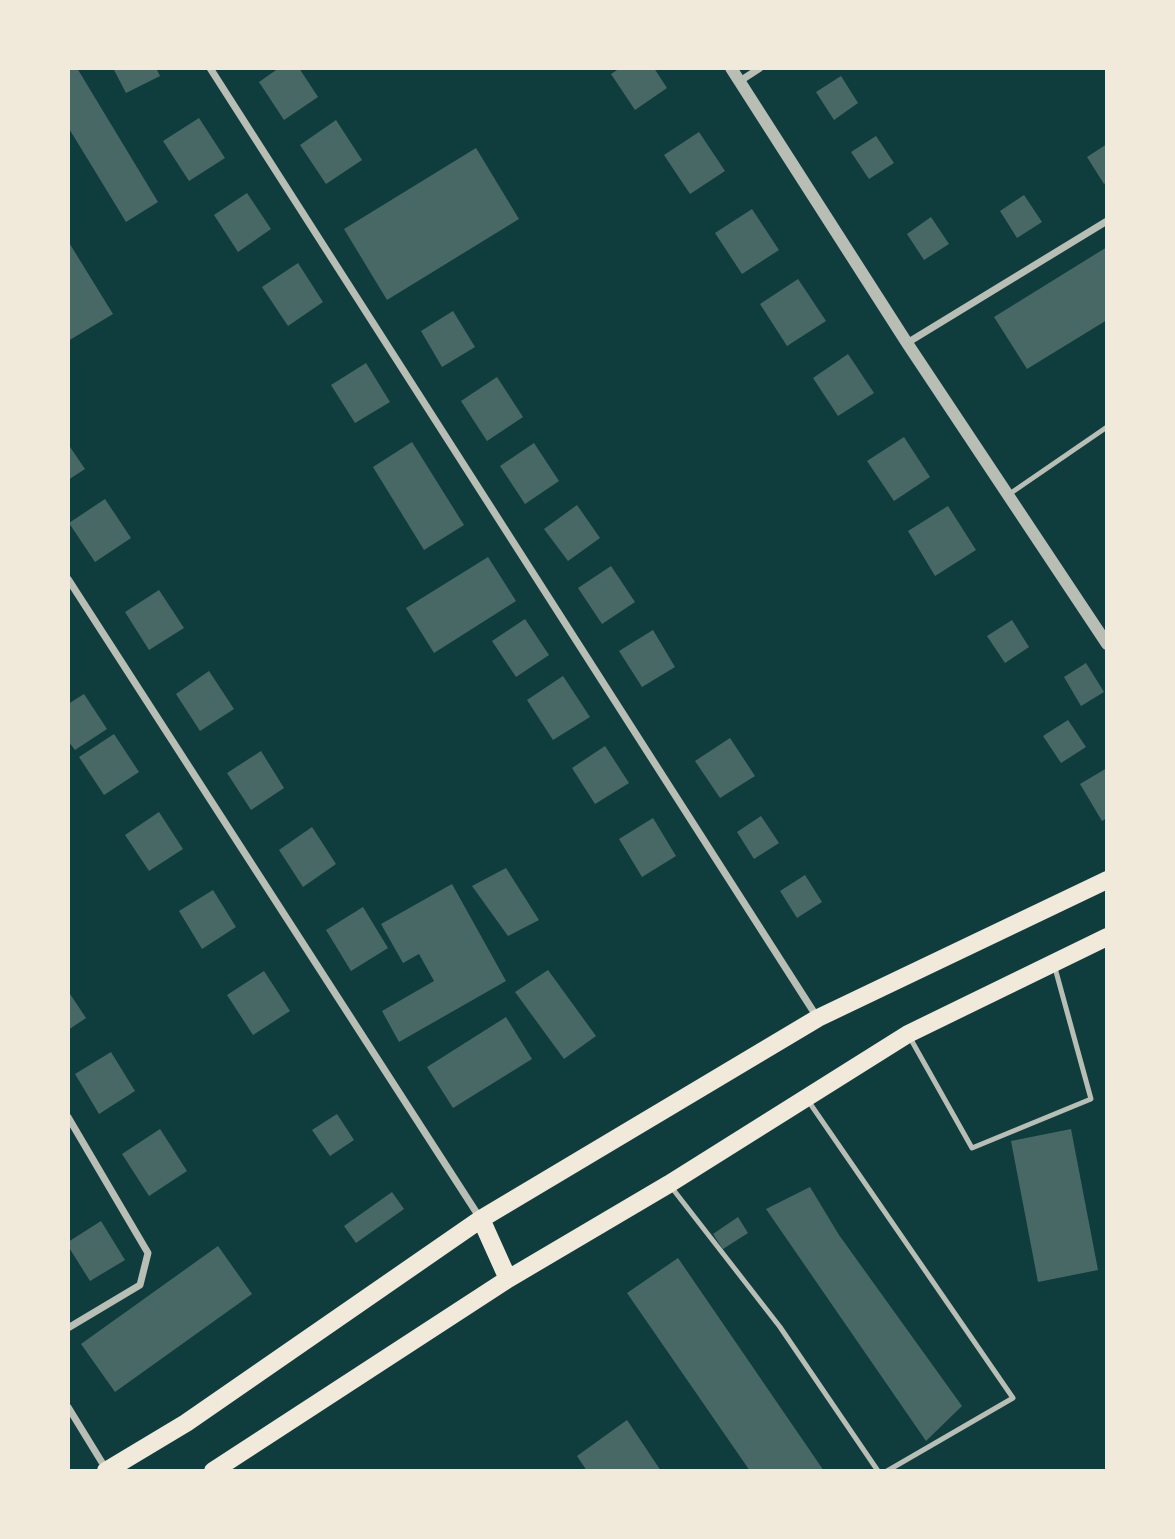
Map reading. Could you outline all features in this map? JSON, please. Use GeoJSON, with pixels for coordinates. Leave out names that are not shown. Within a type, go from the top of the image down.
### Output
{"type":"FeatureCollection","features":[{"type":"Feature","properties":{"kind":"main road"},"geometry":{"type":"LineString","coordinates":[[106,1470],[186,1423],[481,1219],[818,1018],[1107,880]]}},
{"type":"Feature","properties":{"kind":"main road"},"geometry":{"type":"LineString","coordinates":[[213,1471],[508,1279],[669,1184],[908,1034],[1107,937]]}},
{"type":"Feature","properties":{"kind":"main road"},"geometry":{"type":"LineString","coordinates":[[481,1219],[508,1279]]}},
{"type":"Feature","properties":{"kind":"street"},"geometry":{"type":"LineString","coordinates":[[210,68],[818,1018]]}},
{"type":"Feature","properties":{"kind":"street"},"geometry":{"type":"LineString","coordinates":[[731,68],[907,343],[1107,644]]}},
{"type":"Feature","properties":{"kind":"street"},"geometry":{"type":"LineString","coordinates":[[740,81],[760,68]]}},
{"type":"Feature","properties":{"kind":"street"},"geometry":{"type":"LineString","coordinates":[[907,343],[1107,221]]}},
{"type":"Feature","properties":{"kind":"street"},"geometry":{"type":"LineString","coordinates":[[68,579],[481,1219]]}},
{"type":"Feature","properties":{"kind":"street"},"geometry":{"type":"LineString","coordinates":[[68,1117],[148,1253],[140,1285],[68,1328]]}},
{"type":"Feature","properties":{"kind":"street"},"geometry":{"type":"LineString","coordinates":[[68,1407],[106,1470]]}},
{"type":"Feature","properties":{"kind":"lane"},"geometry":{"type":"LineString","coordinates":[[1008,495],[1107,427]]}},
{"type":"Feature","properties":{"kind":"lane"},"geometry":{"type":"LineString","coordinates":[[908,1034],[972,1148],[1091,1099],[1054,964]]}},
{"type":"Feature","properties":{"kind":"lane"},"geometry":{"type":"LineString","coordinates":[[806,1096],[1013,1398],[887,1471]]}},
{"type":"Feature","properties":{"kind":"lane"},"geometry":{"type":"LineString","coordinates":[[669,1184],[780,1327],[878,1471]]}},
{"type":"Feature","properties":{"kind":"building"},"geometry":{"type":"Polygon","coordinates":[[[68,68],[77,68],[158,202],[126,222],[68,127],[68,68]]]}},
{"type":"Feature","properties":{"kind":"building"},"geometry":{"type":"Polygon","coordinates":[[[113,68],[156,68],[160,76],[126,93],[113,68]]]}},
{"type":"Feature","properties":{"kind":"building"},"geometry":{"type":"Polygon","coordinates":[[[279,68],[299,68],[318,97],[284,120],[259,82],[279,68]]]}},
{"type":"Feature","properties":{"kind":"building"},"geometry":{"type":"Polygon","coordinates":[[[620,68],[654,68],[667,88],[635,110],[611,74],[620,68]]]}},
{"type":"Feature","properties":{"kind":"building"},"geometry":{"type":"Polygon","coordinates":[[[841,76],[858,103],[834,120],[816,92],[841,76]]]}},
{"type":"Feature","properties":{"kind":"building"},"geometry":{"type":"Polygon","coordinates":[[[199,118],[225,158],[189,181],[163,141],[199,118]]]}},
{"type":"Feature","properties":{"kind":"building"},"geometry":{"type":"Polygon","coordinates":[[[336,120],[362,160],[326,184],[300,145],[336,120]]]}},
{"type":"Feature","properties":{"kind":"building"},"geometry":{"type":"Polygon","coordinates":[[[699,132],[725,171],[690,194],[664,155],[699,132]]]}},
{"type":"Feature","properties":{"kind":"building"},"geometry":{"type":"Polygon","coordinates":[[[876,136],[894,163],[869,179],[851,152],[876,136]]]}},
{"type":"Feature","properties":{"kind":"building"},"geometry":{"type":"Polygon","coordinates":[[[1107,144],[1107,182],[1104,184],[1087,157],[1107,144]]]}},
{"type":"Feature","properties":{"kind":"building"},"geometry":{"type":"Polygon","coordinates":[[[476,148],[519,219],[387,300],[344,229],[476,148]]]}},
{"type":"Feature","properties":{"kind":"building"},"geometry":{"type":"Polygon","coordinates":[[[247,193],[271,229],[238,252],[214,215],[247,193]]]}},
{"type":"Feature","properties":{"kind":"building"},"geometry":{"type":"Polygon","coordinates":[[[1024,195],[1042,222],[1017,238],[1000,211],[1024,195]]]}},
{"type":"Feature","properties":{"kind":"building"},"geometry":{"type":"Polygon","coordinates":[[[752,209],[779,250],[742,274],[715,233],[752,209]]]}},
{"type":"Feature","properties":{"kind":"building"},"geometry":{"type":"Polygon","coordinates":[[[931,217],[949,244],[924,260],[907,234],[931,217]]]}},
{"type":"Feature","properties":{"kind":"building"},"geometry":{"type":"Polygon","coordinates":[[[68,241],[113,314],[68,341],[68,241]]]}},
{"type":"Feature","properties":{"kind":"building"},"geometry":{"type":"Polygon","coordinates":[[[1107,247],[1107,320],[1027,369],[994,317],[1107,247]]]}},
{"type":"Feature","properties":{"kind":"building"},"geometry":{"type":"Polygon","coordinates":[[[298,263],[323,302],[288,326],[262,287],[298,263]]]}},
{"type":"Feature","properties":{"kind":"building"},"geometry":{"type":"Polygon","coordinates":[[[798,279],[826,321],[787,346],[760,304],[798,279]]]}},
{"type":"Feature","properties":{"kind":"building"},"geometry":{"type":"Polygon","coordinates":[[[453,311],[475,347],[442,367],[421,331],[453,311]]]}},
{"type":"Feature","properties":{"kind":"building"},"geometry":{"type":"Polygon","coordinates":[[[848,354],[874,393],[838,416],[813,378],[848,354]]]}},
{"type":"Feature","properties":{"kind":"building"},"geometry":{"type":"Polygon","coordinates":[[[366,363],[390,402],[355,423],[331,385],[366,363]]]}},
{"type":"Feature","properties":{"kind":"building"},"geometry":{"type":"Polygon","coordinates":[[[497,377],[523,417],[487,441],[461,401],[497,377]]]}},
{"type":"Feature","properties":{"kind":"building"},"geometry":{"type":"Polygon","coordinates":[[[904,437],[930,477],[894,501],[867,461],[904,437]]]}},
{"type":"Feature","properties":{"kind":"building"},"geometry":{"type":"Polygon","coordinates":[[[412,442],[464,525],[424,550],[373,467],[412,442]]]}},
{"type":"Feature","properties":{"kind":"building"},"geometry":{"type":"Polygon","coordinates":[[[534,443],[559,481],[525,504],[500,466],[534,443]]]}},
{"type":"Feature","properties":{"kind":"building"},"geometry":{"type":"Polygon","coordinates":[[[68,444],[85,469],[68,480],[68,444]]]}},
{"type":"Feature","properties":{"kind":"building"},"geometry":{"type":"Polygon","coordinates":[[[105,499],[131,538],[95,562],[69,523],[105,499]]]}},
{"type":"Feature","properties":{"kind":"building"},"geometry":{"type":"Polygon","coordinates":[[[577,505],[600,538],[568,561],[544,529],[577,505]]]}},
{"type":"Feature","properties":{"kind":"building"},"geometry":{"type":"Polygon","coordinates":[[[948,506],[976,550],[935,576],[908,531],[948,506]]]}},
{"type":"Feature","properties":{"kind":"building"},"geometry":{"type":"Polygon","coordinates":[[[488,557],[516,601],[434,653],[406,608],[488,557]]]}},
{"type":"Feature","properties":{"kind":"building"},"geometry":{"type":"Polygon","coordinates":[[[611,566],[635,602],[602,624],[578,588],[611,566]]]}},
{"type":"Feature","properties":{"kind":"building"},"geometry":{"type":"Polygon","coordinates":[[[159,590],[184,628],[149,650],[125,612],[159,590]]]}},
{"type":"Feature","properties":{"kind":"building"},"geometry":{"type":"Polygon","coordinates":[[[525,619],[549,655],[516,677],[492,641],[525,619]]]}},
{"type":"Feature","properties":{"kind":"building"},"geometry":{"type":"Polygon","coordinates":[[[1012,620],[1029,647],[1005,663],[987,636],[1012,620]]]}},
{"type":"Feature","properties":{"kind":"building"},"geometry":{"type":"Polygon","coordinates":[[[653,630],[675,667],[642,687],[619,651],[653,630]]]}},
{"type":"Feature","properties":{"kind":"building"},"geometry":{"type":"Polygon","coordinates":[[[1086,663],[1104,692],[1081,706],[1064,677],[1086,663]]]}},
{"type":"Feature","properties":{"kind":"building"},"geometry":{"type":"Polygon","coordinates":[[[209,671],[234,709],[200,731],[176,694],[209,671]]]}},
{"type":"Feature","properties":{"kind":"building"},"geometry":{"type":"Polygon","coordinates":[[[563,676],[590,717],[553,740],[527,700],[563,676]]]}},
{"type":"Feature","properties":{"kind":"building"},"geometry":{"type":"Polygon","coordinates":[[[84,694],[107,729],[75,750],[68,741],[68,704],[84,694]]]}},
{"type":"Feature","properties":{"kind":"building"},"geometry":{"type":"Polygon","coordinates":[[[1068,720],[1086,747],[1061,763],[1043,736],[1068,720]]]}},
{"type":"Feature","properties":{"kind":"building"},"geometry":{"type":"Polygon","coordinates":[[[114,734],[139,772],[104,795],[79,757],[114,734]]]}},
{"type":"Feature","properties":{"kind":"building"},"geometry":{"type":"Polygon","coordinates":[[[730,738],[755,776],[720,798],[695,761],[730,738]]]}},
{"type":"Feature","properties":{"kind":"building"},"geometry":{"type":"Polygon","coordinates":[[[605,746],[629,783],[595,804],[572,768],[605,746]]]}},
{"type":"Feature","properties":{"kind":"building"},"geometry":{"type":"Polygon","coordinates":[[[261,751],[284,788],[251,810],[227,773],[261,751]]]}},
{"type":"Feature","properties":{"kind":"building"},"geometry":{"type":"Polygon","coordinates":[[[1107,768],[1107,818],[1102,821],[1080,784],[1107,768]]]}},
{"type":"Feature","properties":{"kind":"building"},"geometry":{"type":"Polygon","coordinates":[[[159,812],[183,849],[149,871],[125,835],[159,812]]]}},
{"type":"Feature","properties":{"kind":"building"},"geometry":{"type":"Polygon","coordinates":[[[761,816],[779,843],[754,859],[737,832],[761,816]]]}},
{"type":"Feature","properties":{"kind":"building"},"geometry":{"type":"Polygon","coordinates":[[[653,818],[676,856],[642,877],[619,839],[653,818]]]}},
{"type":"Feature","properties":{"kind":"building"},"geometry":{"type":"Polygon","coordinates":[[[312,827],[336,864],[303,887],[279,850],[312,827]]]}},
{"type":"Feature","properties":{"kind":"building"},"geometry":{"type":"Polygon","coordinates":[[[506,868],[539,920],[508,936],[472,886],[506,868]]]}},
{"type":"Feature","properties":{"kind":"building"},"geometry":{"type":"Polygon","coordinates":[[[805,875],[822,902],[797,918],[780,891],[805,875]]]}},
{"type":"Feature","properties":{"kind":"building"},"geometry":{"type":"Polygon","coordinates":[[[452,884],[506,981],[399,1042],[382,1011],[434,981],[419,954],[403,963],[381,924],[452,884]]]}},
{"type":"Feature","properties":{"kind":"building"},"geometry":{"type":"Polygon","coordinates":[[[213,890],[236,927],[202,949],[179,911],[213,890]]]}},
{"type":"Feature","properties":{"kind":"building"},"geometry":{"type":"Polygon","coordinates":[[[363,907],[388,948],[351,971],[326,930],[363,907]]]}},
{"type":"Feature","properties":{"kind":"building"},"geometry":{"type":"Polygon","coordinates":[[[548,970],[596,1036],[564,1059],[515,992],[548,970]]]}},
{"type":"Feature","properties":{"kind":"building"},"geometry":{"type":"Polygon","coordinates":[[[264,971],[290,1011],[253,1035],[227,995],[264,971]]]}},
{"type":"Feature","properties":{"kind":"building"},"geometry":{"type":"Polygon","coordinates":[[[68,991],[86,1018],[68,1030],[68,991]]]}},
{"type":"Feature","properties":{"kind":"building"},"geometry":{"type":"Polygon","coordinates":[[[506,1017],[532,1059],[453,1108],[427,1067],[506,1017]]]}},
{"type":"Feature","properties":{"kind":"building"},"geometry":{"type":"Polygon","coordinates":[[[111,1052],[135,1091],[99,1114],[75,1074],[111,1052]]]}},
{"type":"Feature","properties":{"kind":"building"},"geometry":{"type":"Polygon","coordinates":[[[337,1114],[354,1140],[330,1156],[312,1130],[337,1114]]]}},
{"type":"Feature","properties":{"kind":"building"},"geometry":{"type":"Polygon","coordinates":[[[160,1129],[187,1171],[149,1196],[122,1154],[160,1129]]]}},
{"type":"Feature","properties":{"kind":"building"},"geometry":{"type":"Polygon","coordinates":[[[1071,1129],[1098,1270],[1038,1282],[1011,1141],[1071,1129]]]}},
{"type":"Feature","properties":{"kind":"building"},"geometry":{"type":"Polygon","coordinates":[[[810,1187],[839,1235],[962,1406],[926,1441],[766,1209],[810,1187]]]}},
{"type":"Feature","properties":{"kind":"building"},"geometry":{"type":"Polygon","coordinates":[[[392,1192],[404,1209],[356,1243],[344,1226],[392,1192]]]}},
{"type":"Feature","properties":{"kind":"building"},"geometry":{"type":"Polygon","coordinates":[[[738,1217],[748,1233],[723,1249],[713,1234],[738,1217]]]}},
{"type":"Feature","properties":{"kind":"building"},"geometry":{"type":"Polygon","coordinates":[[[101,1221],[125,1260],[90,1281],[68,1242],[101,1221]]]}},
{"type":"Feature","properties":{"kind":"building"},"geometry":{"type":"Polygon","coordinates":[[[218,1246],[252,1294],[115,1392],[81,1344],[218,1246]]]}},
{"type":"Feature","properties":{"kind":"building"},"geometry":{"type":"Polygon","coordinates":[[[678,1258],[824,1471],[750,1471],[627,1293],[678,1258]]]}},
{"type":"Feature","properties":{"kind":"building"},"geometry":{"type":"Polygon","coordinates":[[[627,1420],[661,1471],[587,1471],[577,1456],[627,1420]]]}}]}
